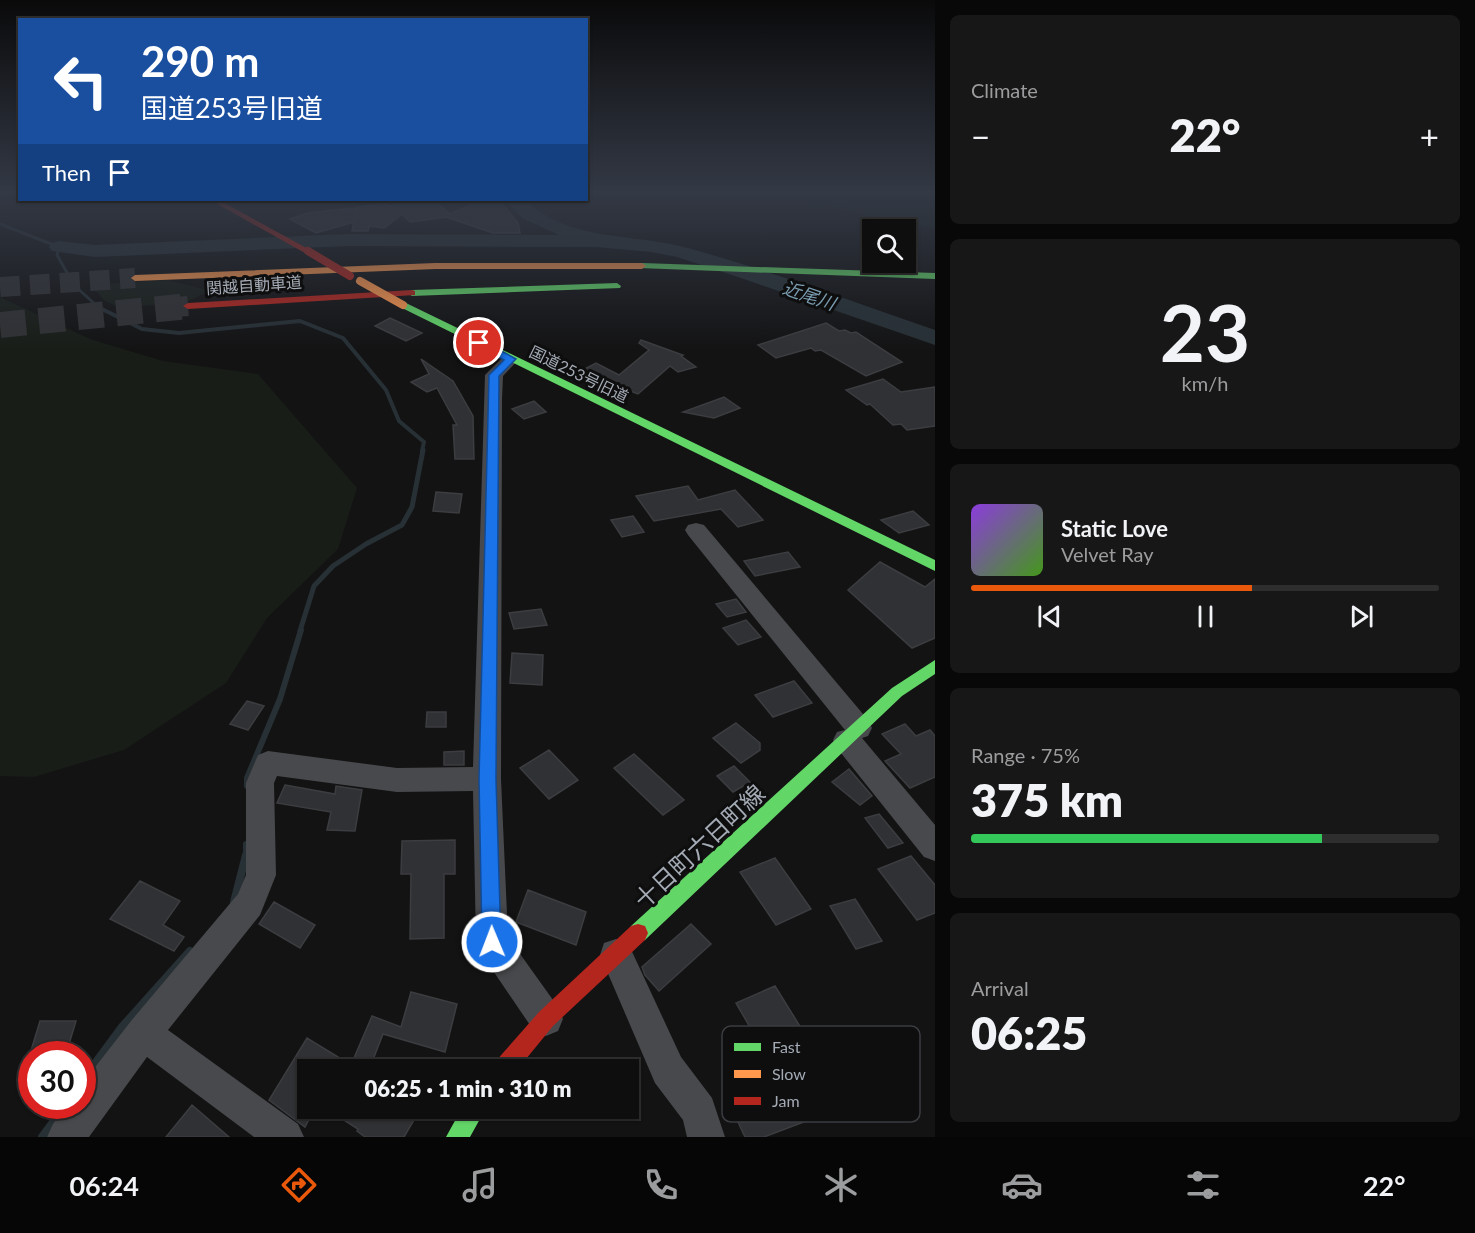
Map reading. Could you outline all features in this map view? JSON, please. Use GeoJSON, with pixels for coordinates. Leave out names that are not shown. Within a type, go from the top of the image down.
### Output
{"type":"FeatureCollection","features":[{"type":"Feature","properties":{"kind":"main road","name":"国道253号旧道"},"geometry":{"type":"LineString","coordinates":[[295,244],[403,305],[935,566]]}},
{"type":"Feature","properties":{"kind":"main road","name":"関越自動車道"},"geometry":{"type":"LineString","coordinates":[[135,278],[268,270],[424,265],[755,267],[935,276]]}},
{"type":"Feature","properties":{"kind":"main road","name":"関越自動車道"},"geometry":{"type":"LineString","coordinates":[[188,306],[446,291],[630,286]]}},
{"type":"Feature","properties":{"kind":"main road"},"geometry":{"type":"LineString","coordinates":[[821,286],[935,289]]}},
{"type":"Feature","properties":{"kind":"main road","name":"十日町六日町線"},"geometry":{"type":"LineString","coordinates":[[512,1059],[546,1019],[897,692],[935,666]]}},
{"type":"Feature","properties":{"kind":"main road"},"geometry":{"type":"LineString","coordinates":[[457,1137],[468,1119]]}},
{"type":"Feature","properties":{"kind":"street"},"geometry":{"type":"LineString","coordinates":[[511,359],[494,375],[487,779],[492,942],[546,1019]]}},
{"type":"Feature","properties":{"kind":"street"},"geometry":{"type":"LineString","coordinates":[[696,531],[853,734],[935,847]]}},
{"type":"Feature","properties":{"kind":"street"},"geometry":{"type":"LineString","coordinates":[[66,1137],[143,1033],[249,904],[261,875],[261,783],[268,763],[397,780],[487,779]]}},
{"type":"Feature","properties":{"kind":"street"},"geometry":{"type":"LineString","coordinates":[[616,955],[668,1070],[699,1111],[706,1137]]}},
{"type":"Feature","properties":{"kind":"street"},"geometry":{"type":"LineString","coordinates":[[143,1033],[285,1137]]}},
{"type":"Feature","properties":{"kind":"shaded area"},"geometry":{"type":"Polygon","coordinates":[[[168,280],[207,290],[207,292],[187,302],[120,308],[105,301],[90,285],[168,280]]]}},
{"type":"Feature","properties":{"kind":"shaded area"},"geometry":{"type":"Polygon","coordinates":[[[0,297],[90,339],[163,361],[258,374],[357,488],[338,549],[267,618],[226,683],[124,750],[34,777],[0,776],[0,297]]]}},
{"type":"Feature","properties":{"kind":"building"},"geometry":{"type":"Polygon","coordinates":[[[390,318],[422,333],[406,341],[375,326],[390,318]]]}},
{"type":"Feature","properties":{"kind":"building"},"geometry":{"type":"Polygon","coordinates":[[[826,323],[839,331],[856,332],[902,362],[866,376],[821,350],[815,351],[811,348],[776,358],[758,345],[826,323]]]}},
{"type":"Feature","properties":{"kind":"building"},"geometry":{"type":"Polygon","coordinates":[[[641,340],[683,355],[681,356],[696,367],[678,372],[670,366],[638,394],[579,372],[596,363],[619,375],[649,350],[639,343],[641,340]]]}},
{"type":"Feature","properties":{"kind":"building"},"geometry":{"type":"Polygon","coordinates":[[[421,359],[453,381],[473,416],[474,459],[455,459],[453,425],[457,425],[437,388],[427,392],[411,382],[429,374],[421,359]]]}},
{"type":"Feature","properties":{"kind":"building"},"geometry":{"type":"Polygon","coordinates":[[[883,379],[901,392],[935,387],[935,426],[907,430],[901,424],[893,425],[870,404],[867,405],[846,390],[883,379]]]}},
{"type":"Feature","properties":{"kind":"building"},"geometry":{"type":"Polygon","coordinates":[[[724,397],[740,408],[714,418],[683,412],[724,397]]]}},
{"type":"Feature","properties":{"kind":"building"},"geometry":{"type":"Polygon","coordinates":[[[534,401],[546,412],[524,419],[512,409],[534,401]]]}},
{"type":"Feature","properties":{"kind":"building"},"geometry":{"type":"Polygon","coordinates":[[[688,486],[698,500],[735,490],[763,520],[738,527],[721,509],[654,521],[636,496],[688,486]]]}},
{"type":"Feature","properties":{"kind":"building"},"geometry":{"type":"Polygon","coordinates":[[[436,492],[462,494],[459,513],[433,511],[436,492]]]}},
{"type":"Feature","properties":{"kind":"building"},"geometry":{"type":"Polygon","coordinates":[[[913,511],[929,525],[899,533],[881,520],[913,511]]]}},
{"type":"Feature","properties":{"kind":"building"},"geometry":{"type":"Polygon","coordinates":[[[633,516],[644,532],[622,537],[611,520],[633,516]]]}},
{"type":"Feature","properties":{"kind":"building"},"geometry":{"type":"Polygon","coordinates":[[[788,552],[800,567],[755,576],[744,561],[788,552]]]}},
{"type":"Feature","properties":{"kind":"building"},"geometry":{"type":"Polygon","coordinates":[[[880,562],[925,587],[935,579],[935,638],[912,648],[848,590],[880,562]]]}},
{"type":"Feature","properties":{"kind":"building"},"geometry":{"type":"Polygon","coordinates":[[[736,599],[746,612],[727,617],[716,604],[736,599]]]}},
{"type":"Feature","properties":{"kind":"building"},"geometry":{"type":"Polygon","coordinates":[[[541,609],[547,625],[514,629],[509,613],[541,609]]]}},
{"type":"Feature","properties":{"kind":"building"},"geometry":{"type":"Polygon","coordinates":[[[746,620],[761,637],[738,645],[723,628],[746,620]]]}},
{"type":"Feature","properties":{"kind":"building"},"geometry":{"type":"Polygon","coordinates":[[[512,653],[543,655],[542,685],[510,683],[512,653]]]}},
{"type":"Feature","properties":{"kind":"building"},"geometry":{"type":"Polygon","coordinates":[[[794,681],[812,703],[773,717],[755,695],[794,681]]]}},
{"type":"Feature","properties":{"kind":"building"},"geometry":{"type":"Polygon","coordinates":[[[247,701],[264,706],[248,730],[230,724],[247,701]]]}},
{"type":"Feature","properties":{"kind":"building"},"geometry":{"type":"Polygon","coordinates":[[[427,712],[446,712],[446,727],[426,727],[427,712]]]}},
{"type":"Feature","properties":{"kind":"building"},"geometry":{"type":"Polygon","coordinates":[[[736,723],[760,743],[760,750],[741,763],[713,738],[736,723]]]}},
{"type":"Feature","properties":{"kind":"building"},"geometry":{"type":"Polygon","coordinates":[[[905,724],[916,736],[930,730],[935,736],[935,777],[910,788],[885,761],[901,754],[882,734],[905,724]]]}},
{"type":"Feature","properties":{"kind":"building"},"geometry":{"type":"Polygon","coordinates":[[[549,750],[578,780],[549,799],[520,768],[549,750]]]}},
{"type":"Feature","properties":{"kind":"building"},"geometry":{"type":"Polygon","coordinates":[[[464,751],[464,765],[444,765],[444,752],[464,751]]]}},
{"type":"Feature","properties":{"kind":"building"},"geometry":{"type":"Polygon","coordinates":[[[634,754],[684,800],[663,815],[614,768],[634,754]]]}},
{"type":"Feature","properties":{"kind":"building"},"geometry":{"type":"Polygon","coordinates":[[[734,766],[750,782],[733,792],[717,776],[734,766]]]}},
{"type":"Feature","properties":{"kind":"building"},"geometry":{"type":"Polygon","coordinates":[[[849,769],[872,796],[860,805],[832,782],[849,769]]]}},
{"type":"Feature","properties":{"kind":"building"},"geometry":{"type":"Polygon","coordinates":[[[285,785],[335,794],[336,786],[362,790],[355,831],[327,830],[331,812],[277,803],[285,785]]]}},
{"type":"Feature","properties":{"kind":"building"},"geometry":{"type":"Polygon","coordinates":[[[879,814],[903,843],[888,848],[865,818],[879,814]]]}},
{"type":"Feature","properties":{"kind":"building"},"geometry":{"type":"Polygon","coordinates":[[[455,840],[455,874],[444,874],[444,938],[410,939],[411,874],[401,874],[402,841],[455,840]]]}},
{"type":"Feature","properties":{"kind":"building"},"geometry":{"type":"Polygon","coordinates":[[[911,856],[935,885],[935,913],[917,920],[878,869],[911,856]]]}},
{"type":"Feature","properties":{"kind":"building"},"geometry":{"type":"Polygon","coordinates":[[[775,858],[811,909],[776,925],[740,872],[775,858]]]}},
{"type":"Feature","properties":{"kind":"building"},"geometry":{"type":"Polygon","coordinates":[[[140,881],[180,901],[163,925],[184,937],[174,951],[110,919],[140,881]]]}},
{"type":"Feature","properties":{"kind":"building"},"geometry":{"type":"Polygon","coordinates":[[[528,890],[586,912],[576,945],[516,922],[528,890]]]}},
{"type":"Feature","properties":{"kind":"building"},"geometry":{"type":"Polygon","coordinates":[[[855,899],[882,941],[856,949],[830,906],[855,899]]]}},
{"type":"Feature","properties":{"kind":"building"},"geometry":{"type":"Polygon","coordinates":[[[274,902],[315,925],[300,948],[259,924],[274,902]]]}},
{"type":"Feature","properties":{"kind":"building"},"geometry":{"type":"Polygon","coordinates":[[[691,924],[711,944],[659,991],[645,975],[642,967],[691,924]]]}},
{"type":"Feature","properties":{"kind":"building"},"geometry":{"type":"Polygon","coordinates":[[[775,986],[800,1026],[749,1026],[736,1003],[775,986]]]}},
{"type":"Feature","properties":{"kind":"building"},"geometry":{"type":"Polygon","coordinates":[[[411,992],[457,1004],[445,1052],[383,1034],[373,1059],[354,1059],[372,1016],[401,1027],[411,992]]]}},
{"type":"Feature","properties":{"kind":"building"},"geometry":{"type":"Polygon","coordinates":[[[40,1021],[76,1021],[70,1041],[34,1041],[40,1021]]]}},
{"type":"Feature","properties":{"kind":"building"},"geometry":{"type":"Polygon","coordinates":[[[307,1038],[341,1059],[297,1059],[297,1119],[309,1119],[305,1127],[269,1100],[307,1038]]]}},
{"type":"Feature","properties":{"kind":"building"},"geometry":{"type":"Polygon","coordinates":[[[192,1105],[229,1137],[166,1137],[192,1105]]]}},
{"type":"Feature","properties":{"kind":"building"},"geometry":{"type":"Polygon","coordinates":[[[342,1119],[415,1119],[404,1137],[365,1137],[357,1131],[358,1129],[342,1119]]]}},
{"type":"Feature","properties":{"kind":"building"},"geometry":{"type":"Polygon","coordinates":[[[738,1122],[803,1122],[764,1137],[745,1137],[738,1122]]]}},
{"type":"Feature","properties":{"kind":"waterway"},"geometry":{"type":"LineString","coordinates":[[51,244],[59,247],[57,255],[74,285],[98,307]]}},
{"type":"Feature","properties":{"kind":"waterway"},"geometry":{"type":"LineString","coordinates":[[59,247],[95,251],[255,244]]}},
{"type":"Feature","properties":{"kind":"waterway","name":"近尾川"},"geometry":{"type":"LineString","coordinates":[[630,244],[681,252],[746,272],[935,338]]}},
{"type":"Feature","properties":{"kind":"waterway"},"geometry":{"type":"LineString","coordinates":[[98,307],[142,329],[179,333],[300,321],[343,338],[386,390],[399,421],[424,442],[422,451]]}},
{"type":"Feature","properties":{"kind":"waterway"},"geometry":{"type":"LineString","coordinates":[[300,631],[314,586],[333,566],[366,544],[402,525],[412,507],[423,450]]}},
{"type":"Feature","properties":{"kind":"waterway"},"geometry":{"type":"LineString","coordinates":[[247,786],[247,778],[280,699],[301,630]]}},
{"type":"Feature","properties":{"kind":"waterway"},"geometry":{"type":"LineString","coordinates":[[246,844],[246,855]]}},
{"type":"Feature","properties":{"kind":"waterway"},"geometry":{"type":"LineString","coordinates":[[234,902],[246,855]]}},
{"type":"Feature","properties":{"kind":"waterway"},"geometry":{"type":"LineString","coordinates":[[96,1062],[121,1028],[190,951]]}},
{"type":"Feature","properties":{"kind":"waterway"},"geometry":{"type":"LineString","coordinates":[[42,1137],[55,1119]]}},
{"type":"Feature","properties":{"kind":"tunnel"},"geometry":{"type":"LineString","coordinates":[[0,287],[135,278]]}},
{"type":"Feature","properties":{"kind":"tunnel"},"geometry":{"type":"LineString","coordinates":[[0,325],[188,306],[176,307]]}},
{"type":"Feature","properties":{"kind":"traffic: fast"},"geometry":{"type":"LineString","coordinates":[[642,266],[935,276]]}},
{"type":"Feature","properties":{"kind":"traffic: fast"},"geometry":{"type":"LineString","coordinates":[[412,293],[617,286]]}},
{"type":"Feature","properties":{"kind":"traffic: fast"},"geometry":{"type":"LineString","coordinates":[[403,305],[935,566]]}},
{"type":"Feature","properties":{"kind":"traffic: fast"},"geometry":{"type":"LineString","coordinates":[[638,933],[897,692],[935,666]]}},
{"type":"Feature","properties":{"kind":"traffic: fast"},"geometry":{"type":"LineString","coordinates":[[457,1137],[468,1119]]}},
{"type":"Feature","properties":{"kind":"traffic: slow"},"geometry":{"type":"LineString","coordinates":[[135,278],[435,266],[642,266]]}},
{"type":"Feature","properties":{"kind":"traffic: slow"},"geometry":{"type":"LineString","coordinates":[[360,281],[403,305]]}},
{"type":"Feature","properties":{"kind":"traffic: jam"},"geometry":{"type":"LineString","coordinates":[[295,244],[308,251]]}},
{"type":"Feature","properties":{"kind":"traffic: jam"},"geometry":{"type":"LineString","coordinates":[[308,251],[350,276]]}},
{"type":"Feature","properties":{"kind":"traffic: jam"},"geometry":{"type":"LineString","coordinates":[[188,306],[412,293]]}},
{"type":"Feature","properties":{"kind":"traffic: jam"},"geometry":{"type":"LineString","coordinates":[[512,1059],[546,1019],[638,933]]}},
{"type":"Feature","properties":{"kind":"route"},"geometry":{"type":"LineString","coordinates":[[479,343],[511,359],[494,375],[493,399],[487,779],[492,942]]}}]}
